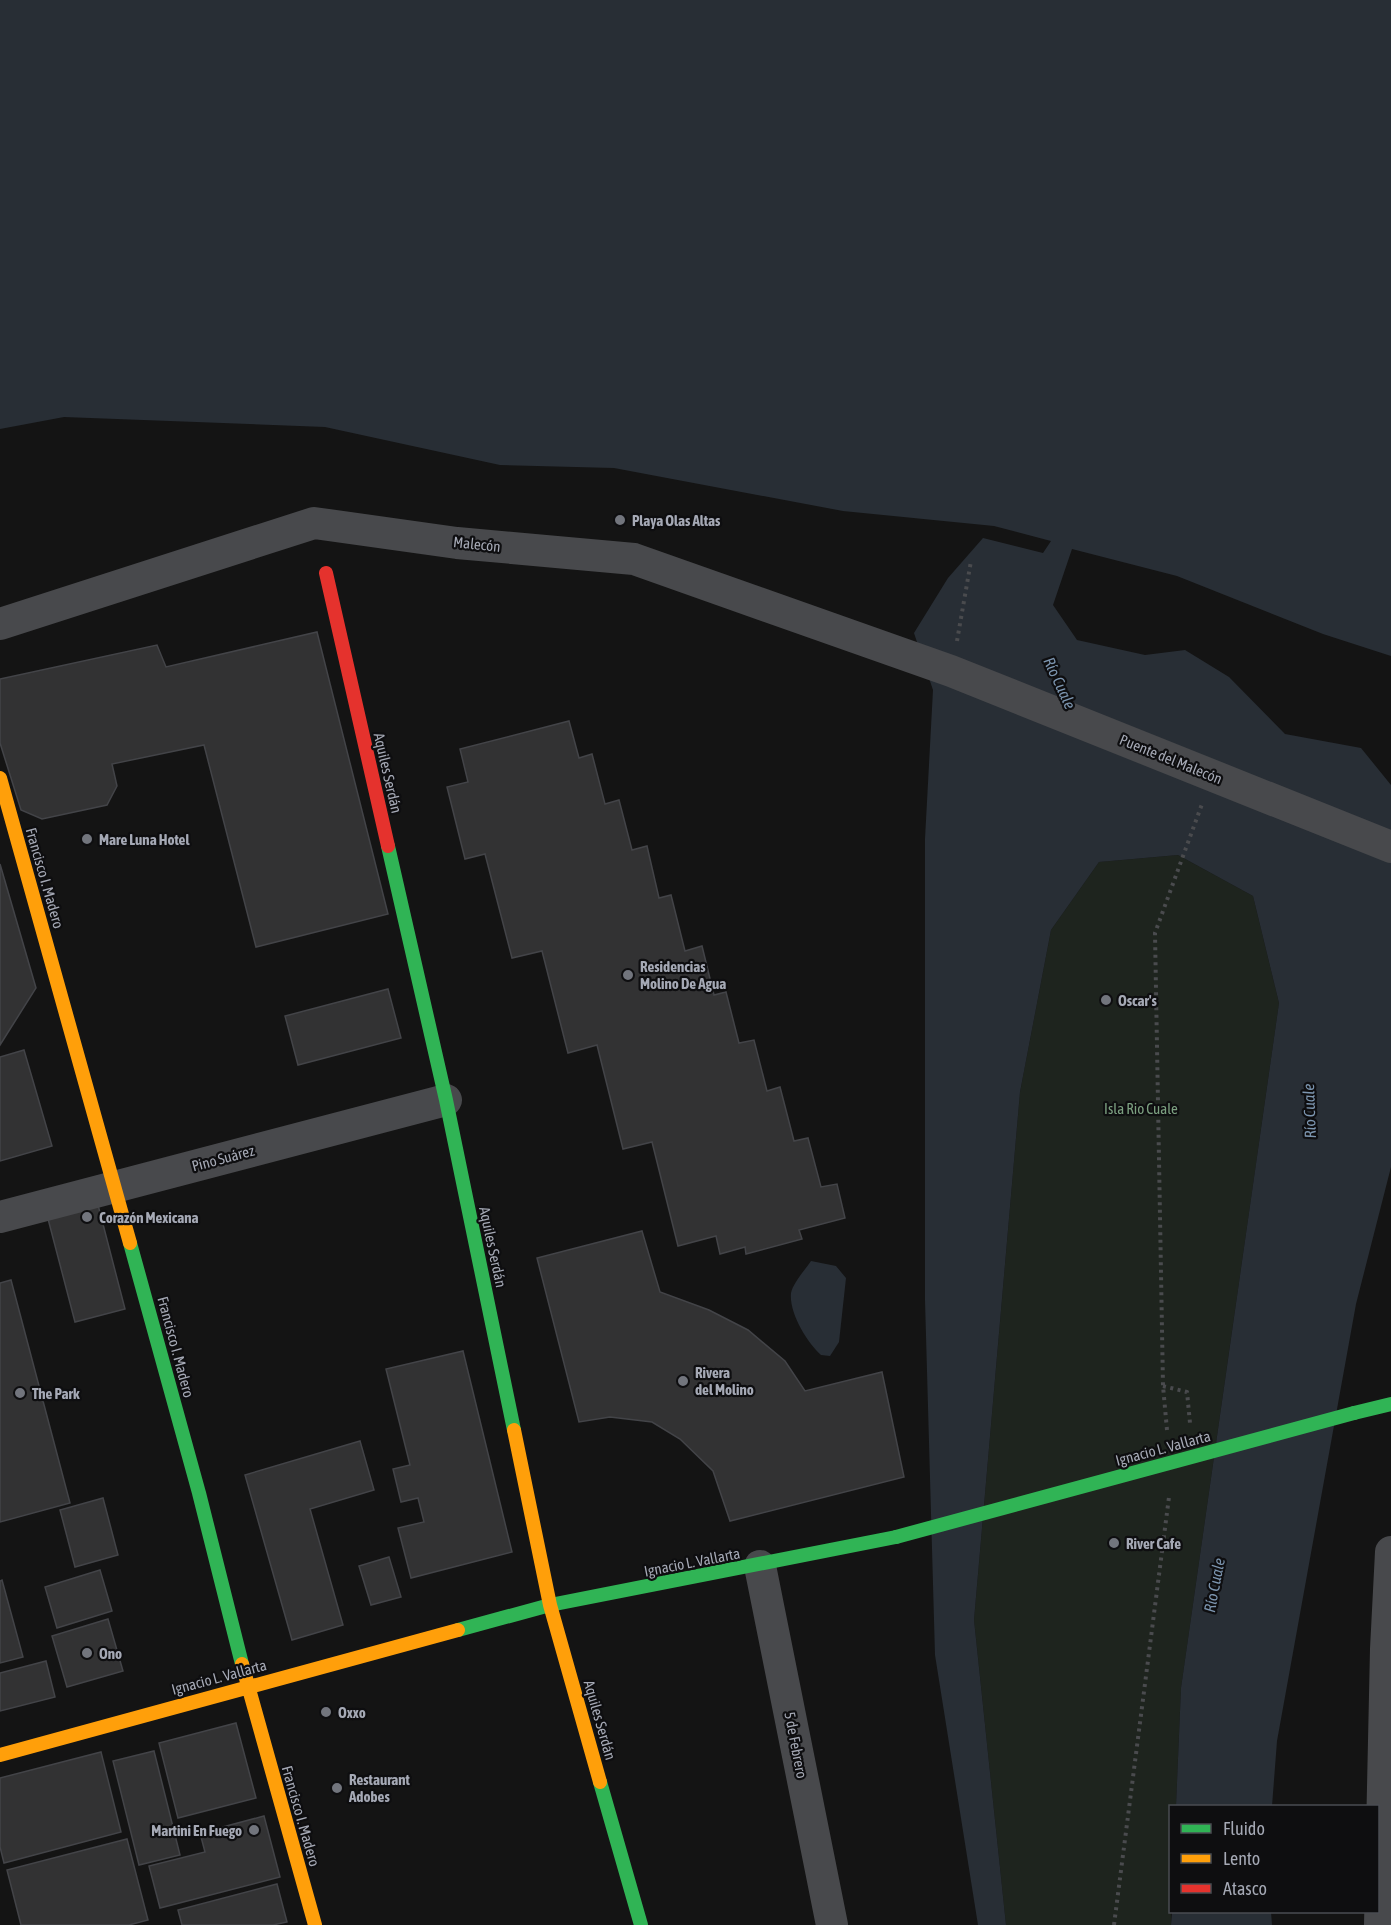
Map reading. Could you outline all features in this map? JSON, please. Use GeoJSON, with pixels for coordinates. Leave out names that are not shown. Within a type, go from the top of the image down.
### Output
{"type":"FeatureCollection","features":[{"type":"Feature","properties":{"kind":"street","name":"Malecón"},"geometry":{"type":"LineString","coordinates":[[0,624],[314,523],[457,543],[634,559],[951,671]]}},
{"type":"Feature","properties":{"kind":"street","name":"Aquiles Serdán"},"geometry":{"type":"LineString","coordinates":[[326,573],[446,1100],[550,1605],[641,1925]]}},
{"type":"Feature","properties":{"kind":"street","name":"Puente del Malecón"},"geometry":{"type":"LineString","coordinates":[[951,671],[1391,847]]}},
{"type":"Feature","properties":{"kind":"street","name":"Francisco I. Madero"},"geometry":{"type":"LineString","coordinates":[[0,778],[115,1186],[196,1481],[247,1686],[315,1925]]}},
{"type":"Feature","properties":{"kind":"street","name":"Pino Suárez"},"geometry":{"type":"LineString","coordinates":[[0,1217],[446,1100]]}},
{"type":"Feature","properties":{"kind":"street","name":"Ignacio L. Vallarta"},"geometry":{"type":"LineString","coordinates":[[0,1755],[550,1605],[760,1566],[896,1537],[1391,1404]]}},
{"type":"Feature","properties":{"kind":"street"},"geometry":{"type":"LineString","coordinates":[[1380,1925],[1391,1552]]}},
{"type":"Feature","properties":{"kind":"street","name":"5 de Febrero"},"geometry":{"type":"LineString","coordinates":[[760,1566],[832,1925]]}},
{"type":"Feature","properties":{"kind":"path"},"geometry":{"type":"LineString","coordinates":[[951,671],[971,561]]}},
{"type":"Feature","properties":{"kind":"path"},"geometry":{"type":"LineString","coordinates":[[1167,1440],[1163,1386],[1155,933],[1213,776]]}},
{"type":"Feature","properties":{"kind":"path"},"geometry":{"type":"LineString","coordinates":[[1163,1386],[1187,1392],[1192,1457]]}},
{"type":"Feature","properties":{"kind":"path"},"geometry":{"type":"LineString","coordinates":[[1114,1925],[1169,1494]]}},
{"type":"Feature","properties":{"kind":"green space","name":"Isla Rio Cuale"},"geometry":{"type":"Polygon","coordinates":[[[1178,855],[1253,896],[1279,1003],[1181,1688],[1176,1805],[1169,1805],[1171,1925],[1006,1925],[974,1620],[1020,1092],[1051,930],[1099,862],[1178,855]]]}},
{"type":"Feature","properties":{"kind":"water","name":"Río Cuale"},"geometry":{"type":"Polygon","coordinates":[[[0,0],[1391,0],[1391,656],[1323,634],[1177,576],[1072,549],[1053,605],[1077,640],[1145,655],[1185,650],[1229,677],[1285,734],[1361,748],[1391,785],[1391,1167],[1356,1304],[1277,1741],[1272,1805],[1176,1805],[1181,1688],[1279,1003],[1253,896],[1178,855],[1099,862],[1051,930],[1020,1092],[974,1620],[1006,1925],[978,1925],[935,1655],[925,1300],[925,839],[933,690],[914,633],[948,578],[983,538],[1043,553],[1051,541],[994,526],[843,511],[614,468],[500,465],[325,427],[64,417],[0,429],[0,0]]]}},
{"type":"Feature","properties":{"kind":"water"},"geometry":{"type":"Polygon","coordinates":[[[811,1261],[836,1266],[846,1278],[839,1342],[830,1356],[821,1355],[810,1343],[800,1327],[791,1301],[794,1285],[811,1261]]]}},
{"type":"Feature","properties":{"kind":"water"},"geometry":{"type":"Polygon","coordinates":[[[1172,1913],[1271,1913],[1272,1925],[1171,1925],[1172,1913]]]}},
{"type":"Feature","properties":{"kind":"building"},"geometry":{"type":"Polygon","coordinates":[[[317,632],[388,914],[256,947],[204,745],[112,764],[117,786],[107,805],[42,819],[21,810],[0,743],[0,679],[157,645],[166,667],[317,632]]]}},
{"type":"Feature","properties":{"kind":"building","name":"Residencias Molino De Agua"},"geometry":{"type":"Polygon","coordinates":[[[569,721],[579,758],[592,754],[605,804],[619,800],[632,850],[647,846],[659,898],[671,895],[685,951],[702,946],[714,995],[726,992],[739,1043],[754,1040],[767,1091],[780,1087],[794,1141],[808,1138],[821,1187],[837,1184],[845,1218],[799,1230],[802,1239],[746,1254],[745,1247],[720,1254],[716,1236],[678,1246],[652,1142],[623,1149],[597,1045],[568,1053],[542,951],[512,958],[485,854],[465,859],[447,787],[468,782],[460,749],[569,721]]]}},
{"type":"Feature","properties":{"kind":"building"},"geometry":{"type":"Polygon","coordinates":[[[0,864],[36,988],[0,1045],[0,864]]]}},
{"type":"Feature","properties":{"kind":"building"},"geometry":{"type":"Polygon","coordinates":[[[388,989],[401,1038],[298,1065],[285,1016],[388,989]]]}},
{"type":"Feature","properties":{"kind":"building"},"geometry":{"type":"Polygon","coordinates":[[[24,1050],[52,1146],[0,1161],[0,1057],[24,1050]]]}},
{"type":"Feature","properties":{"kind":"building"},"geometry":{"type":"Polygon","coordinates":[[[97,1201],[125,1309],[75,1322],[47,1215],[97,1201]]]}},
{"type":"Feature","properties":{"kind":"building","name":"Rivera del Molino"},"geometry":{"type":"Polygon","coordinates":[[[642,1231],[660,1292],[709,1310],[748,1330],[785,1361],[805,1391],[882,1372],[904,1477],[730,1521],[713,1471],[680,1439],[652,1422],[610,1417],[579,1422],[537,1258],[642,1231]]]}},
{"type":"Feature","properties":{"kind":"building","name":"The Park"},"geometry":{"type":"Polygon","coordinates":[[[11,1280],[70,1503],[0,1522],[0,1283],[11,1280]]]}},
{"type":"Feature","properties":{"kind":"building"},"geometry":{"type":"Polygon","coordinates":[[[463,1351],[512,1552],[411,1578],[398,1528],[424,1522],[418,1498],[401,1502],[393,1469],[410,1465],[386,1369],[463,1351]]]}},
{"type":"Feature","properties":{"kind":"building"},"geometry":{"type":"Polygon","coordinates":[[[360,1441],[374,1490],[310,1509],[343,1625],[292,1640],[245,1475],[360,1441]]]}},
{"type":"Feature","properties":{"kind":"building"},"geometry":{"type":"Polygon","coordinates":[[[103,1498],[118,1555],[75,1567],[60,1510],[103,1498]]]}},
{"type":"Feature","properties":{"kind":"building"},"geometry":{"type":"Polygon","coordinates":[[[389,1557],[401,1597],[371,1605],[359,1566],[389,1557]]]}},
{"type":"Feature","properties":{"kind":"building"},"geometry":{"type":"Polygon","coordinates":[[[100,1570],[112,1611],[57,1628],[45,1587],[100,1570]]]}},
{"type":"Feature","properties":{"kind":"building"},"geometry":{"type":"Polygon","coordinates":[[[2,1580],[23,1657],[0,1663],[0,1581],[2,1580]]]}},
{"type":"Feature","properties":{"kind":"building","name":"Ono"},"geometry":{"type":"Polygon","coordinates":[[[108,1619],[123,1671],[67,1687],[52,1636],[108,1619]]]}},
{"type":"Feature","properties":{"kind":"building"},"geometry":{"type":"Polygon","coordinates":[[[46,1661],[55,1697],[0,1711],[0,1673],[46,1661]]]}},
{"type":"Feature","properties":{"kind":"building"},"geometry":{"type":"Polygon","coordinates":[[[236,1723],[256,1798],[178,1818],[159,1743],[236,1723]]]}},
{"type":"Feature","properties":{"kind":"building"},"geometry":{"type":"Polygon","coordinates":[[[154,1751],[180,1855],[139,1865],[113,1761],[154,1751]]]}},
{"type":"Feature","properties":{"kind":"building"},"geometry":{"type":"Polygon","coordinates":[[[101,1752],[121,1832],[4,1863],[0,1847],[0,1778],[101,1752]]]}},
{"type":"Feature","properties":{"kind":"building"},"geometry":{"type":"Polygon","coordinates":[[[264,1816],[280,1877],[160,1908],[149,1866],[205,1852],[200,1833],[264,1816]]]}},
{"type":"Feature","properties":{"kind":"building"},"geometry":{"type":"Polygon","coordinates":[[[127,1839],[148,1920],[129,1925],[21,1925],[7,1870],[127,1839]]]}},
{"type":"Feature","properties":{"kind":"building"},"geometry":{"type":"Polygon","coordinates":[[[277,1884],[287,1922],[273,1925],[182,1925],[178,1910],[277,1884]]]}},
{"type":"Feature","properties":{"kind":"traffic: fast"},"geometry":{"type":"LineString","coordinates":[[388,846],[446,1100],[514,1430]]}},
{"type":"Feature","properties":{"kind":"traffic: fast"},"geometry":{"type":"LineString","coordinates":[[130,1243],[199,1493],[242,1664]]}},
{"type":"Feature","properties":{"kind":"traffic: fast"},"geometry":{"type":"LineString","coordinates":[[1354,1413],[1391,1404]]}},
{"type":"Feature","properties":{"kind":"traffic: fast"},"geometry":{"type":"LineString","coordinates":[[896,1537],[1354,1413]]}},
{"type":"Feature","properties":{"kind":"traffic: fast"},"geometry":{"type":"LineString","coordinates":[[458,1630],[550,1605],[896,1537]]}},
{"type":"Feature","properties":{"kind":"traffic: fast"},"geometry":{"type":"LineString","coordinates":[[600,1782],[641,1925]]}},
{"type":"Feature","properties":{"kind":"traffic: slow"},"geometry":{"type":"LineString","coordinates":[[0,778],[130,1243]]}},
{"type":"Feature","properties":{"kind":"traffic: slow"},"geometry":{"type":"LineString","coordinates":[[514,1430],[550,1605],[600,1782]]}},
{"type":"Feature","properties":{"kind":"traffic: slow"},"geometry":{"type":"LineString","coordinates":[[0,1755],[458,1630]]}},
{"type":"Feature","properties":{"kind":"traffic: slow"},"geometry":{"type":"LineString","coordinates":[[242,1664],[315,1925]]}},
{"type":"Feature","properties":{"kind":"traffic: jam"},"geometry":{"type":"LineString","coordinates":[[326,573],[388,846]]}},
{"type":"Feature","properties":{"kind":"place","name":"Playa Olas Altas"},"geometry":{"type":"Point","coordinates":[620,520]}},
{"type":"Feature","properties":{"kind":"place","name":"Mare Luna Hotel"},"geometry":{"type":"Point","coordinates":[87,839]}},
{"type":"Feature","properties":{"kind":"place","name":"Residencias Molino De Agua"},"geometry":{"type":"Point","coordinates":[628,975]}},
{"type":"Feature","properties":{"kind":"place","name":"Oscar's"},"geometry":{"type":"Point","coordinates":[1106,1000]}},
{"type":"Feature","properties":{"kind":"place","name":"Corazón Mexicana"},"geometry":{"type":"Point","coordinates":[87,1217]}},
{"type":"Feature","properties":{"kind":"place","name":"Rivera del Molino"},"geometry":{"type":"Point","coordinates":[683,1381]}},
{"type":"Feature","properties":{"kind":"place","name":"The Park"},"geometry":{"type":"Point","coordinates":[20,1393]}},
{"type":"Feature","properties":{"kind":"place","name":"River Cafe"},"geometry":{"type":"Point","coordinates":[1114,1543]}},
{"type":"Feature","properties":{"kind":"place","name":"Ono"},"geometry":{"type":"Point","coordinates":[87,1653]}},
{"type":"Feature","properties":{"kind":"place","name":"Oxxo"},"geometry":{"type":"Point","coordinates":[326,1712]}},
{"type":"Feature","properties":{"kind":"place","name":"Restaurant Adobes"},"geometry":{"type":"Point","coordinates":[337,1788]}},
{"type":"Feature","properties":{"kind":"place","name":"Martini En Fuego"},"geometry":{"type":"Point","coordinates":[254,1830]}}]}
